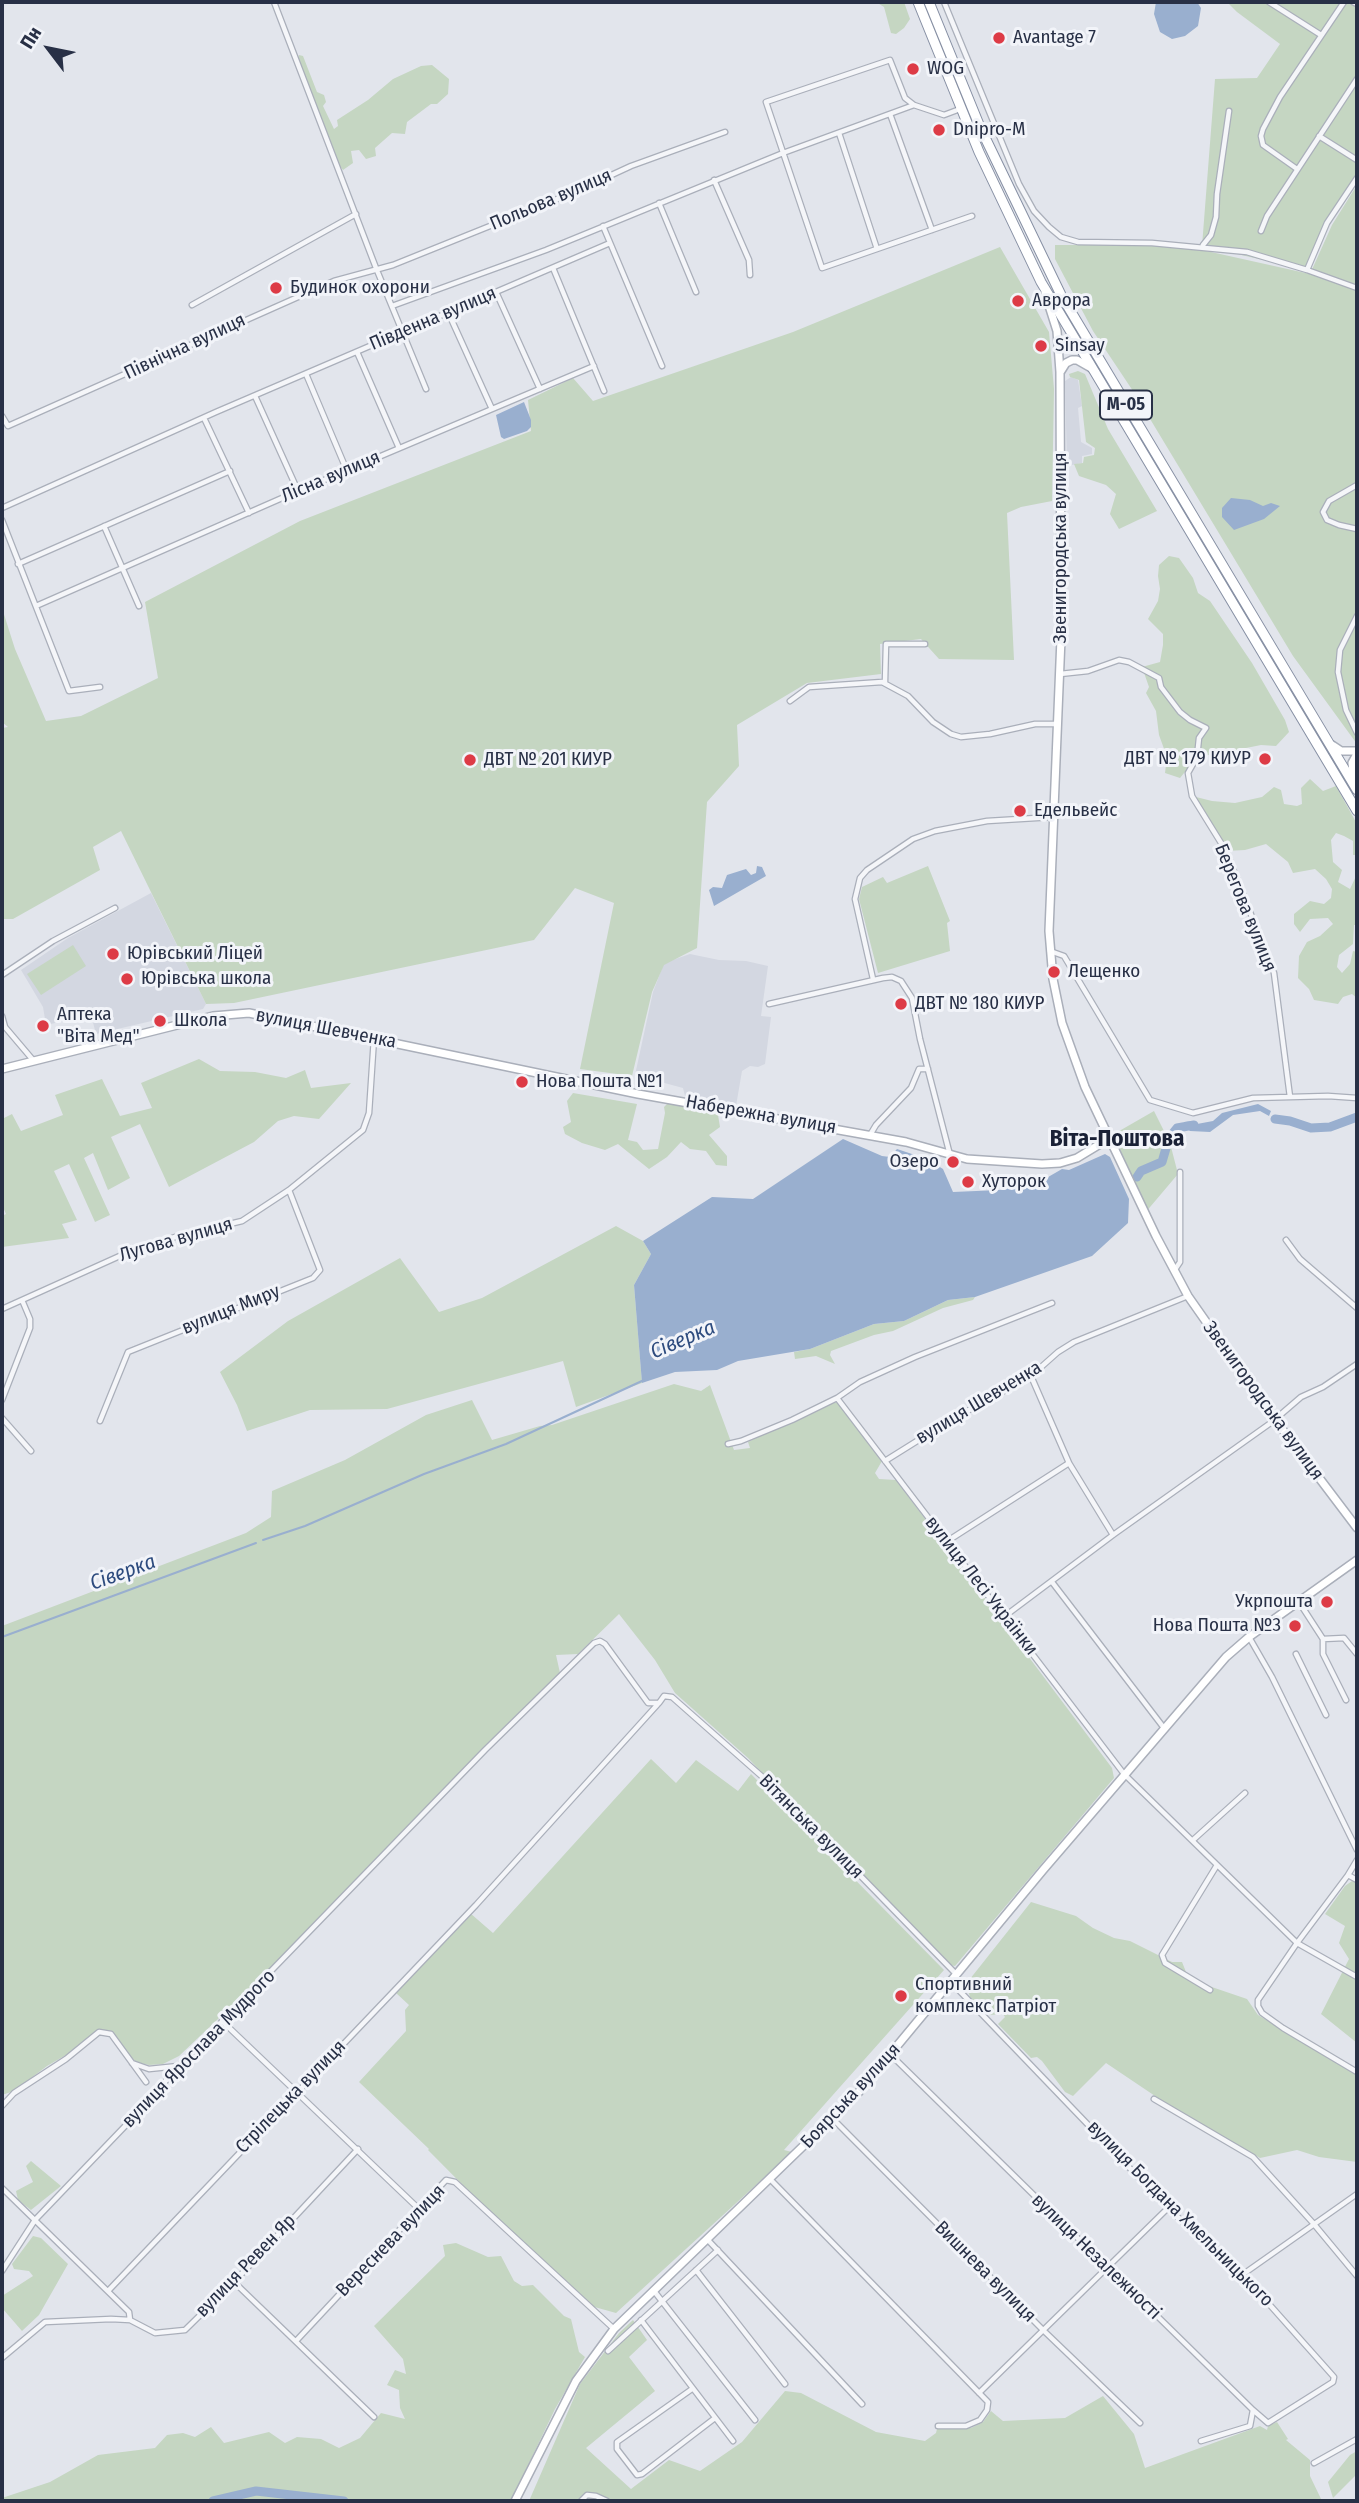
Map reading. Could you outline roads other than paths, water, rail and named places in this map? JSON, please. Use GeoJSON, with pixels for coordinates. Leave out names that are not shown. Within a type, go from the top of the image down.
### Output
{"type":"FeatureCollection","features":[{"type":"Feature","properties":{"kind":"highway","name":"М-05"},"geometry":{"type":"LineString","coordinates":[[918,2],[960,109],[1041,282],[1357,811]]}},
{"type":"Feature","properties":{"kind":"highway","name":"М-05"},"geometry":{"type":"LineString","coordinates":[[929,2],[985,138],[1061,295],[1356,788]]}},
{"type":"Feature","properties":{"kind":"street"},"geometry":{"type":"LineString","coordinates":[[274,2],[376,268],[426,388]]}},
{"type":"Feature","properties":{"kind":"street"},"geometry":{"type":"LineString","coordinates":[[944,2],[1019,184],[1034,211],[1061,237],[1078,242],[1202,246],[1247,252],[1357,288]]}},
{"type":"Feature","properties":{"kind":"street"},"geometry":{"type":"LineString","coordinates":[[1269,2],[1321,35]]}},
{"type":"Feature","properties":{"kind":"street"},"geometry":{"type":"LineString","coordinates":[[1297,169],[1263,145],[1261,136],[1280,97],[1344,2]]}},
{"type":"Feature","properties":{"kind":"street"},"geometry":{"type":"LineString","coordinates":[[960,109],[944,115],[914,105],[905,98],[890,60],[766,102],[822,268],[972,216]]}},
{"type":"Feature","properties":{"kind":"street"},"geometry":{"type":"LineString","coordinates":[[1261,231],[1267,216],[1357,79]]}},
{"type":"Feature","properties":{"kind":"street","name":"Південна вулиця"},"geometry":{"type":"LineString","coordinates":[[392,306],[547,250],[739,170],[914,105]]}},
{"type":"Feature","properties":{"kind":"street"},"geometry":{"type":"LineString","coordinates":[[1202,246],[1211,235],[1216,217],[1229,111]]}},
{"type":"Feature","properties":{"kind":"street"},"geometry":{"type":"LineString","coordinates":[[890,114],[932,230]]}},
{"type":"Feature","properties":{"kind":"street","name":"Польова вулиця"},"geometry":{"type":"LineString","coordinates":[[376,268],[393,265],[577,191],[631,166],[725,132]]}},
{"type":"Feature","properties":{"kind":"street"},"geometry":{"type":"LineString","coordinates":[[839,133],[877,249]]}},
{"type":"Feature","properties":{"kind":"street"},"geometry":{"type":"LineString","coordinates":[[1319,136],[1357,160]]}},
{"type":"Feature","properties":{"kind":"street"},"geometry":{"type":"LineString","coordinates":[[1307,270],[1327,223],[1357,178]]}},
{"type":"Feature","properties":{"kind":"street"},"geometry":{"type":"LineString","coordinates":[[714,180],[749,260],[750,275]]}},
{"type":"Feature","properties":{"kind":"street"},"geometry":{"type":"LineString","coordinates":[[659,203],[696,292]]}},
{"type":"Feature","properties":{"kind":"street"},"geometry":{"type":"LineString","coordinates":[[192,304],[356,214]]}},
{"type":"Feature","properties":{"kind":"street"},"geometry":{"type":"LineString","coordinates":[[603,226],[662,366]]}},
{"type":"Feature","properties":{"kind":"street","name":"Південна вулиця"},"geometry":{"type":"LineString","coordinates":[[2,508],[402,331],[610,243]]}},
{"type":"Feature","properties":{"kind":"street","name":"Північна вулиця"},"geometry":{"type":"LineString","coordinates":[[2,416],[8,426],[334,281],[376,268]]}},
{"type":"Feature","properties":{"kind":"street"},"geometry":{"type":"LineString","coordinates":[[553,268],[604,391]]}},
{"type":"Feature","properties":{"kind":"street","name":"Звенигородська вулиця"},"geometry":{"type":"LineString","coordinates":[[1041,282],[1057,331],[1060,372],[1060,674],[1049,922],[1058,1006],[1067,1041],[1085,1087],[1174,1272],[1275,1419],[1357,1528]]}},
{"type":"Feature","properties":{"kind":"street"},"geometry":{"type":"LineString","coordinates":[[496,292],[540,388]]}},
{"type":"Feature","properties":{"kind":"street"},"geometry":{"type":"LineString","coordinates":[[448,312],[492,409]]}},
{"type":"Feature","properties":{"kind":"street"},"geometry":{"type":"LineString","coordinates":[[356,352],[399,448]]}},
{"type":"Feature","properties":{"kind":"street"},"geometry":{"type":"LineString","coordinates":[[1060,372],[1066,363],[1072,360],[1092,368]]}},
{"type":"Feature","properties":{"kind":"street","name":"Лісна вулиця"},"geometry":{"type":"LineString","coordinates":[[36,606],[298,491],[594,366]]}},
{"type":"Feature","properties":{"kind":"street"},"geometry":{"type":"LineString","coordinates":[[306,374],[347,471]]}},
{"type":"Feature","properties":{"kind":"street"},"geometry":{"type":"LineString","coordinates":[[255,396],[298,491]]}},
{"type":"Feature","properties":{"kind":"street"},"geometry":{"type":"LineString","coordinates":[[204,418],[249,513]]}},
{"type":"Feature","properties":{"kind":"street"},"geometry":{"type":"LineString","coordinates":[[18,564],[230,471]]}},
{"type":"Feature","properties":{"kind":"street"},"geometry":{"type":"LineString","coordinates":[[1357,485],[1328,501],[1323,512],[1327,520],[1357,529]]}},
{"type":"Feature","properties":{"kind":"street"},"geometry":{"type":"LineString","coordinates":[[2,520],[69,691],[100,687]]}},
{"type":"Feature","properties":{"kind":"street"},"geometry":{"type":"LineString","coordinates":[[104,526],[139,606]]}},
{"type":"Feature","properties":{"kind":"street"},"geometry":{"type":"LineString","coordinates":[[1357,616],[1340,650],[1338,673],[1346,710],[1357,733]]}},
{"type":"Feature","properties":{"kind":"street"},"geometry":{"type":"LineString","coordinates":[[885,682],[886,644],[925,644]]}},
{"type":"Feature","properties":{"kind":"street","name":"Берегова вулиця"},"geometry":{"type":"LineString","coordinates":[[1060,674],[1088,671],[1119,660],[1129,662],[1160,678],[1161,687],[1180,712],[1206,728],[1199,738],[1197,757],[1188,773],[1192,796],[1226,851],[1273,974],[1290,1097]]}},
{"type":"Feature","properties":{"kind":"street"},"geometry":{"type":"LineString","coordinates":[[790,701],[808,687],[885,682],[910,698],[933,723],[961,737],[1035,724],[1058,724]]}},
{"type":"Feature","properties":{"kind":"street"},"geometry":{"type":"LineString","coordinates":[[1332,745],[1341,751],[1357,752],[1352,763],[1356,788]]}},
{"type":"Feature","properties":{"kind":"street"},"geometry":{"type":"LineString","coordinates":[[873,979],[855,899],[860,878],[867,870],[913,839],[935,831],[987,821],[1053,817]]}},
{"type":"Feature","properties":{"kind":"street"},"geometry":{"type":"LineString","coordinates":[[2,975],[53,941],[115,908]]}},
{"type":"Feature","properties":{"kind":"street"},"geometry":{"type":"LineString","coordinates":[[1051,951],[1064,956],[1150,1100],[1193,1114],[1248,1099],[1332,1096],[1357,1098]]}},
{"type":"Feature","properties":{"kind":"street"},"geometry":{"type":"LineString","coordinates":[[769,1004],[873,979],[892,977],[901,981],[912,998],[950,1155]]}},
{"type":"Feature","properties":{"kind":"street","name":"вулиця Шевченка"},"geometry":{"type":"LineString","coordinates":[[2,1069],[213,1016],[249,1013],[610,1088]]}},
{"type":"Feature","properties":{"kind":"street"},"geometry":{"type":"LineString","coordinates":[[2,1016],[5,1027],[34,1061]]}},
{"type":"Feature","properties":{"kind":"street","name":"Лугова вулиця"},"geometry":{"type":"LineString","coordinates":[[2,1308],[133,1250],[242,1221],[289,1190],[362,1130],[369,1113],[374,1038]]}},
{"type":"Feature","properties":{"kind":"street"},"geometry":{"type":"LineString","coordinates":[[870,1135],[911,1088],[919,1069],[928,1069]]}},
{"type":"Feature","properties":{"kind":"street","name":"Набережна вулиця"},"geometry":{"type":"LineString","coordinates":[[610,1088],[870,1135],[973,1160],[1050,1164],[1077,1158],[1110,1138]]}},
{"type":"Feature","properties":{"kind":"street"},"geometry":{"type":"LineString","coordinates":[[1174,1272],[1180,1262],[1180,1172]]}},
{"type":"Feature","properties":{"kind":"street","name":"вулиця Миру"},"geometry":{"type":"LineString","coordinates":[[100,1421],[128,1352],[313,1278],[320,1270],[289,1190]]}},
{"type":"Feature","properties":{"kind":"street"},"geometry":{"type":"LineString","coordinates":[[1286,1240],[1300,1259],[1357,1308]]}},
{"type":"Feature","properties":{"kind":"street","name":"вулиця Шевченка"},"geometry":{"type":"LineString","coordinates":[[885,1461],[949,1420],[1031,1376],[1074,1342],[1188,1296]]}},
{"type":"Feature","properties":{"kind":"street"},"geometry":{"type":"LineString","coordinates":[[2,1400],[30,1328],[30,1319],[22,1300]]}},
{"type":"Feature","properties":{"kind":"street"},"geometry":{"type":"LineString","coordinates":[[727,1444],[792,1420],[836,1398],[860,1381],[915,1357],[1052,1303]]}},
{"type":"Feature","properties":{"kind":"street"},"geometry":{"type":"LineString","coordinates":[[1005,1616],[1275,1419],[1301,1397],[1328,1384],[1357,1364]]}},
{"type":"Feature","properties":{"kind":"street"},"geometry":{"type":"LineString","coordinates":[[1031,1376],[1069,1463],[1113,1535]]}},
{"type":"Feature","properties":{"kind":"street","name":"вулиця Лесі Українки"},"geometry":{"type":"LineString","coordinates":[[836,1398],[1124,1774],[1297,1943],[1357,1977]]}},
{"type":"Feature","properties":{"kind":"street"},"geometry":{"type":"LineString","coordinates":[[2,1418],[32,1451]]}},
{"type":"Feature","properties":{"kind":"street"},"geometry":{"type":"LineString","coordinates":[[946,1542],[1069,1463]]}},
{"type":"Feature","properties":{"kind":"street","name":"Боярська вулиця"},"geometry":{"type":"LineString","coordinates":[[515,2501],[576,2381],[614,2329],[833,2119],[891,2055],[1124,1774],[1217,1667],[1249,1637],[1357,1560]]}},
{"type":"Feature","properties":{"kind":"street"},"geometry":{"type":"LineString","coordinates":[[1052,1582],[1164,1728]]}},
{"type":"Feature","properties":{"kind":"street"},"geometry":{"type":"LineString","coordinates":[[1299,1602],[1323,1639],[1323,1654],[1346,1700]]}},
{"type":"Feature","properties":{"kind":"street"},"geometry":{"type":"LineString","coordinates":[[1249,1637],[1272,1677],[1357,1850]]}},
{"type":"Feature","properties":{"kind":"street"},"geometry":{"type":"LineString","coordinates":[[1323,1639],[1344,1638],[1357,1654]]}},
{"type":"Feature","properties":{"kind":"street","name":"Вітянська вулиця"},"geometry":{"type":"LineString","coordinates":[[405,1833],[594,1643],[600,1641],[605,1644],[648,1703],[659,1703],[664,1696],[672,1696],[775,1788],[957,1974]]}},
{"type":"Feature","properties":{"kind":"street"},"geometry":{"type":"LineString","coordinates":[[1296,1654],[1326,1715]]}},
{"type":"Feature","properties":{"kind":"street","name":"Стрілецька вулиця"},"geometry":{"type":"LineString","coordinates":[[108,2291],[475,1905],[659,1703]]}},
{"type":"Feature","properties":{"kind":"street"},"geometry":{"type":"LineString","coordinates":[[1193,1840],[1245,1793]]}},
{"type":"Feature","properties":{"kind":"street","name":"вулиця Ярослава Мудрого"},"geometry":{"type":"LineString","coordinates":[[2,2271],[35,2220],[222,2021],[265,1980],[405,1833]]}},
{"type":"Feature","properties":{"kind":"street"},"geometry":{"type":"LineString","coordinates":[[1357,1860],[1258,2000],[1262,2013],[1291,2034],[1357,2072]]}},
{"type":"Feature","properties":{"kind":"street"},"geometry":{"type":"LineString","coordinates":[[1210,1990],[1164,1963],[1163,1955],[1217,1865]]}},
{"type":"Feature","properties":{"kind":"street"},"geometry":{"type":"LineString","coordinates":[[1348,1875],[1357,1880]]}},
{"type":"Feature","properties":{"kind":"street","name":"вулиця Богдана Хмельницького"},"geometry":{"type":"LineString","coordinates":[[951,1982],[1168,2208],[1242,2275],[1334,2377],[1333,2382],[1268,2423],[1253,2410]]}},
{"type":"Feature","properties":{"kind":"street"},"geometry":{"type":"LineString","coordinates":[[222,2021],[419,2209]]}},
{"type":"Feature","properties":{"kind":"street"},"geometry":{"type":"LineString","coordinates":[[2,2106],[15,2093],[66,2059],[99,2032],[111,2034],[146,2082]]}},
{"type":"Feature","properties":{"kind":"street","name":"вулиця Незалежності"},"geometry":{"type":"LineString","coordinates":[[891,2055],[1253,2410]]}},
{"type":"Feature","properties":{"kind":"street"},"geometry":{"type":"LineString","coordinates":[[131,2062],[149,2068],[180,2066]]}},
{"type":"Feature","properties":{"kind":"street"},"geometry":{"type":"LineString","coordinates":[[1154,2099],[1253,2157],[1357,2276]]}},
{"type":"Feature","properties":{"kind":"street","name":"Вишнева вулиця"},"geometry":{"type":"LineString","coordinates":[[833,2119],[1043,2330],[1140,2423]]}},
{"type":"Feature","properties":{"kind":"street","name":"вулиця Ревен Яр"},"geometry":{"type":"LineString","coordinates":[[2,2358],[45,2322],[130,2320],[155,2333],[185,2330],[234,2282],[358,2148]]}},
{"type":"Feature","properties":{"kind":"street"},"geometry":{"type":"LineString","coordinates":[[770,2179],[988,2402],[987,2410],[980,2420],[966,2426],[938,2426]]}},
{"type":"Feature","properties":{"kind":"street","name":"Вереснева вулиця"},"geometry":{"type":"LineString","coordinates":[[296,2341],[446,2180],[455,2182],[614,2329]]}},
{"type":"Feature","properties":{"kind":"street"},"geometry":{"type":"LineString","coordinates":[[2,2188],[129,2312],[130,2320]]}},
{"type":"Feature","properties":{"kind":"street"},"geometry":{"type":"LineString","coordinates":[[1242,2275],[1357,2194]]}},
{"type":"Feature","properties":{"kind":"street"},"geometry":{"type":"LineString","coordinates":[[979,2393],[1168,2208]]}},
{"type":"Feature","properties":{"kind":"street"},"geometry":{"type":"LineString","coordinates":[[707,2239],[862,2404]]}},
{"type":"Feature","properties":{"kind":"street"},"geometry":{"type":"LineString","coordinates":[[608,2351],[718,2250]]}},
{"type":"Feature","properties":{"kind":"street"},"geometry":{"type":"LineString","coordinates":[[695,2270],[785,2384]]}},
{"type":"Feature","properties":{"kind":"street"},"geometry":{"type":"LineString","coordinates":[[234,2282],[374,2417]]}},
{"type":"Feature","properties":{"kind":"street"},"geometry":{"type":"LineString","coordinates":[[654,2291],[755,2420]]}},
{"type":"Feature","properties":{"kind":"street"},"geometry":{"type":"LineString","coordinates":[[641,2320],[733,2441]]}},
{"type":"Feature","properties":{"kind":"street"},"geometry":{"type":"LineString","coordinates":[[692,2389],[617,2442],[617,2449],[637,2475],[642,2474],[715,2418]]}},
{"type":"Feature","properties":{"kind":"street"},"geometry":{"type":"LineString","coordinates":[[1201,2441],[1250,2426],[1253,2410]]}},
{"type":"Feature","properties":{"kind":"street"},"geometry":{"type":"LineString","coordinates":[[1314,2463],[1357,2439]]}},
{"type":"Feature","properties":{"kind":"street"},"geometry":{"type":"LineString","coordinates":[[581,2501],[587,2495],[607,2501]]}},
{"type":"Feature","properties":{"kind":"water"},"geometry":{"type":"Polygon","coordinates":[[[1156,2],[1197,2],[1201,8],[1198,26],[1185,36],[1172,39],[1160,32],[1154,14],[1156,2]]]}},
{"type":"Feature","properties":{"kind":"water"},"geometry":{"type":"Polygon","coordinates":[[[524,402],[531,427],[504,439],[501,437],[496,415],[524,402]]]}},
{"type":"Feature","properties":{"kind":"water"},"geometry":{"type":"Polygon","coordinates":[[[1231,498],[1250,500],[1263,506],[1271,503],[1280,506],[1264,519],[1234,530],[1222,517],[1222,508],[1231,498]]]}},
{"type":"Feature","properties":{"kind":"water"},"geometry":{"type":"Polygon","coordinates":[[[757,866],[762,867],[766,876],[714,906],[709,890],[713,887],[722,888],[727,875],[746,869],[751,875],[756,873],[757,866]]]}},
{"type":"Feature","properties":{"kind":"water"},"geometry":{"type":"Polygon","coordinates":[[[1258,1104],[1271,1111],[1269,1116],[1260,1111],[1233,1115],[1210,1132],[1190,1131],[1184,1125],[1184,1122],[1195,1121],[1197,1124],[1213,1121],[1222,1113],[1258,1104]]]}},
{"type":"Feature","properties":{"kind":"water"},"geometry":{"type":"Polygon","coordinates":[[[843,1139],[882,1156],[890,1157],[897,1149],[927,1159],[943,1169],[953,1192],[999,1190],[1036,1184],[1062,1169],[1069,1170],[1105,1154],[1110,1157],[1129,1199],[1128,1223],[1092,1256],[975,1297],[948,1300],[904,1321],[874,1324],[810,1349],[738,1361],[717,1370],[675,1372],[642,1383],[634,1285],[651,1254],[643,1241],[712,1197],[753,1199],[843,1139]]]}},
{"type":"Feature","properties":{"kind":"waterway","name":"Сіверка"},"geometry":{"type":"LineString","coordinates":[[1275,1119],[1311,1128],[1330,1127],[1357,1117]]}},
{"type":"Feature","properties":{"kind":"waterway","name":"Сіверка"},"geometry":{"type":"LineString","coordinates":[[1137,1177],[1141,1171],[1162,1162],[1169,1138],[1177,1128],[1194,1125]]}},
{"type":"Feature","properties":{"kind":"waterway","name":"Сіверка"},"geometry":{"type":"LineString","coordinates":[[263,1540],[305,1526],[424,1474],[506,1444],[644,1380]]}},
{"type":"Feature","properties":{"kind":"waterway","name":"Сіверка"},"geometry":{"type":"LineString","coordinates":[[2,1637],[256,1543]]}},
{"type":"Feature","properties":{"kind":"waterway"},"geometry":{"type":"LineString","coordinates":[[213,2501],[256,2491],[344,2501]]}},
{"type":"Feature","properties":{"kind":"place","name":"Avantage 7"},"geometry":{"type":"Point","coordinates":[999,38]}},
{"type":"Feature","properties":{"kind":"place","name":"WOG"},"geometry":{"type":"Point","coordinates":[913,69]}},
{"type":"Feature","properties":{"kind":"place","name":"Dnipro-M"},"geometry":{"type":"Point","coordinates":[939,130]}},
{"type":"Feature","properties":{"kind":"place","name":"Будинок охорони"},"geometry":{"type":"Point","coordinates":[276,288]}},
{"type":"Feature","properties":{"kind":"place","name":"Аврора"},"geometry":{"type":"Point","coordinates":[1018,301]}},
{"type":"Feature","properties":{"kind":"place","name":"Sinsay"},"geometry":{"type":"Point","coordinates":[1041,346]}},
{"type":"Feature","properties":{"kind":"place","name":"ДВТ № 179 КИУР"},"geometry":{"type":"Point","coordinates":[1265,759]}},
{"type":"Feature","properties":{"kind":"place","name":"ДВТ № 201 КИУР"},"geometry":{"type":"Point","coordinates":[470,760]}},
{"type":"Feature","properties":{"kind":"place","name":"Едельвейс"},"geometry":{"type":"Point","coordinates":[1020,811]}},
{"type":"Feature","properties":{"kind":"place","name":"Юрівський Ліцей"},"geometry":{"type":"Point","coordinates":[113,954]}},
{"type":"Feature","properties":{"kind":"place","name":"Лещенко"},"geometry":{"type":"Point","coordinates":[1054,972]}},
{"type":"Feature","properties":{"kind":"place","name":"Юрівська школа"},"geometry":{"type":"Point","coordinates":[127,979]}},
{"type":"Feature","properties":{"kind":"place","name":"ДВТ № 180 КИУР"},"geometry":{"type":"Point","coordinates":[901,1004]}},
{"type":"Feature","properties":{"kind":"place","name":"Школа"},"geometry":{"type":"Point","coordinates":[160,1021]}},
{"type":"Feature","properties":{"kind":"place","name":"Аптека \"Віта Мед\""},"geometry":{"type":"Point","coordinates":[43,1026]}},
{"type":"Feature","properties":{"kind":"place","name":"Нова Пошта №1"},"geometry":{"type":"Point","coordinates":[522,1082]}},
{"type":"Feature","properties":{"kind":"place","name":"Озеро"},"geometry":{"type":"Point","coordinates":[953,1162]}},
{"type":"Feature","properties":{"kind":"place","name":"Хуторок"},"geometry":{"type":"Point","coordinates":[968,1182]}},
{"type":"Feature","properties":{"kind":"place","name":"Укрпошта"},"geometry":{"type":"Point","coordinates":[1327,1602]}},
{"type":"Feature","properties":{"kind":"place","name":"Нова Пошта №3"},"geometry":{"type":"Point","coordinates":[1295,1626]}},
{"type":"Feature","properties":{"kind":"place","name":"Спортивний комплекс Патріот"},"geometry":{"type":"Point","coordinates":[901,1996]}},
{"type":"Feature","properties":{"kind":"district","name":"Віта-Поштова"},"geometry":{"type":"Point","coordinates":[1117,1140]}}]}
